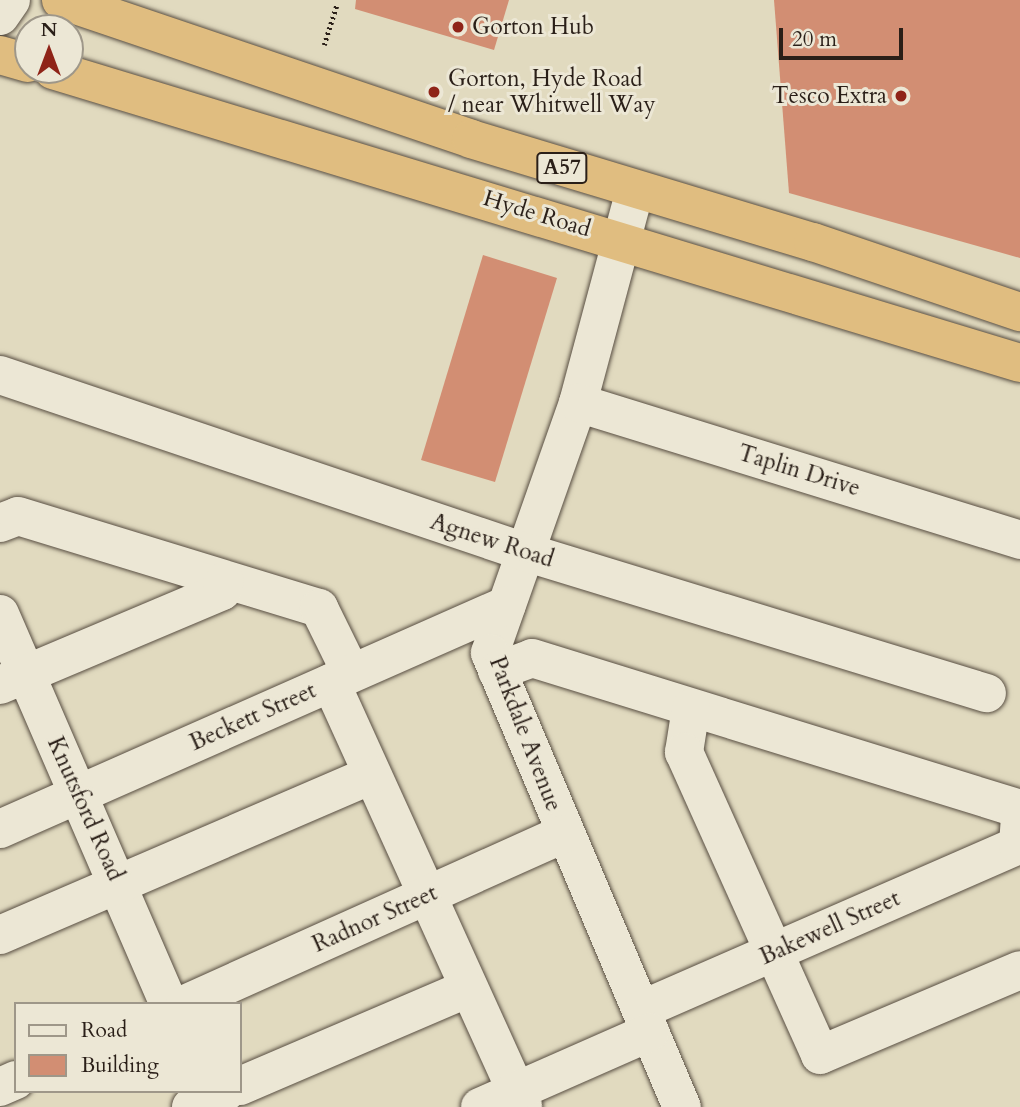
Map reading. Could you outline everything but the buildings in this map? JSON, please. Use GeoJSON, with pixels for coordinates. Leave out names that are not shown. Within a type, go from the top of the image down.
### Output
{"type":"FeatureCollection","features":[{"type":"Feature","properties":{"kind":"highway","name":"A57"},"geometry":{"type":"LineString","coordinates":[[61,0],[105,6],[635,190],[1020,312]]}},
{"type":"Feature","properties":{"kind":"highway","name":"Hyde Road"},"geometry":{"type":"LineString","coordinates":[[84,79],[622,240],[1020,363]]}},
{"type":"Feature","properties":{"kind":"street"},"geometry":{"type":"LineString","coordinates":[[0,16],[11,0]]}},
{"type":"Feature","properties":{"kind":"street","name":"Parkdale Avenue"},"geometry":{"type":"LineString","coordinates":[[635,190],[578,402],[489,653],[682,1107]]}},
{"type":"Feature","properties":{"kind":"street","name":"Agnew Road"},"geometry":{"type":"LineString","coordinates":[[0,375],[525,552],[987,693]]}},
{"type":"Feature","properties":{"kind":"street","name":"Taplin Drive"},"geometry":{"type":"LineString","coordinates":[[578,402],[1020,540]]}},
{"type":"Feature","properties":{"kind":"street"},"geometry":{"type":"LineString","coordinates":[[0,523],[18,516],[319,608],[372,775],[466,989],[519,1099]]}},
{"type":"Feature","properties":{"kind":"street"},"geometry":{"type":"LineString","coordinates":[[13,679],[222,591],[225,580]]}},
{"type":"Feature","properties":{"kind":"street","name":"Beckett Street"},"geometry":{"type":"LineString","coordinates":[[0,829],[507,605]]}},
{"type":"Feature","properties":{"kind":"street","name":"Knutsford Road"},"geometry":{"type":"LineString","coordinates":[[0,614],[13,679],[78,794],[168,1002]]}},
{"type":"Feature","properties":{"kind":"street"},"geometry":{"type":"LineString","coordinates":[[497,671],[532,658],[691,708],[1019,824]]}},
{"type":"Feature","properties":{"kind":"street"},"geometry":{"type":"LineString","coordinates":[[691,708],[684,752],[820,1055],[1020,970]]}},
{"type":"Feature","properties":{"kind":"street"},"geometry":{"type":"LineString","coordinates":[[0,935],[372,775]]}},
{"type":"Feature","properties":{"kind":"street","name":"Bakewell Street"},"geometry":{"type":"LineString","coordinates":[[480,1107],[519,1099],[645,1021],[1019,824]]}},
{"type":"Feature","properties":{"kind":"street","name":"Radnor Street"},"geometry":{"type":"LineString","coordinates":[[189,1002],[564,834]]}},
{"type":"Feature","properties":{"kind":"street"},"geometry":{"type":"LineString","coordinates":[[242,1085],[466,989]]}},
{"type":"Feature","properties":{"kind":"path"},"geometry":{"type":"LineString","coordinates":[[324,45],[337,4]]}},
{"type":"Feature","properties":{"kind":"place","name":"Gorton Hub"},"geometry":{"type":"Point","coordinates":[458,27]}},
{"type":"Feature","properties":{"kind":"place","name":"Gorton, Hyde Road / near Whitwell Way"},"geometry":{"type":"Point","coordinates":[434,92]}},
{"type":"Feature","properties":{"kind":"place","name":"Tesco Extra"},"geometry":{"type":"Point","coordinates":[901,96]}}]}
